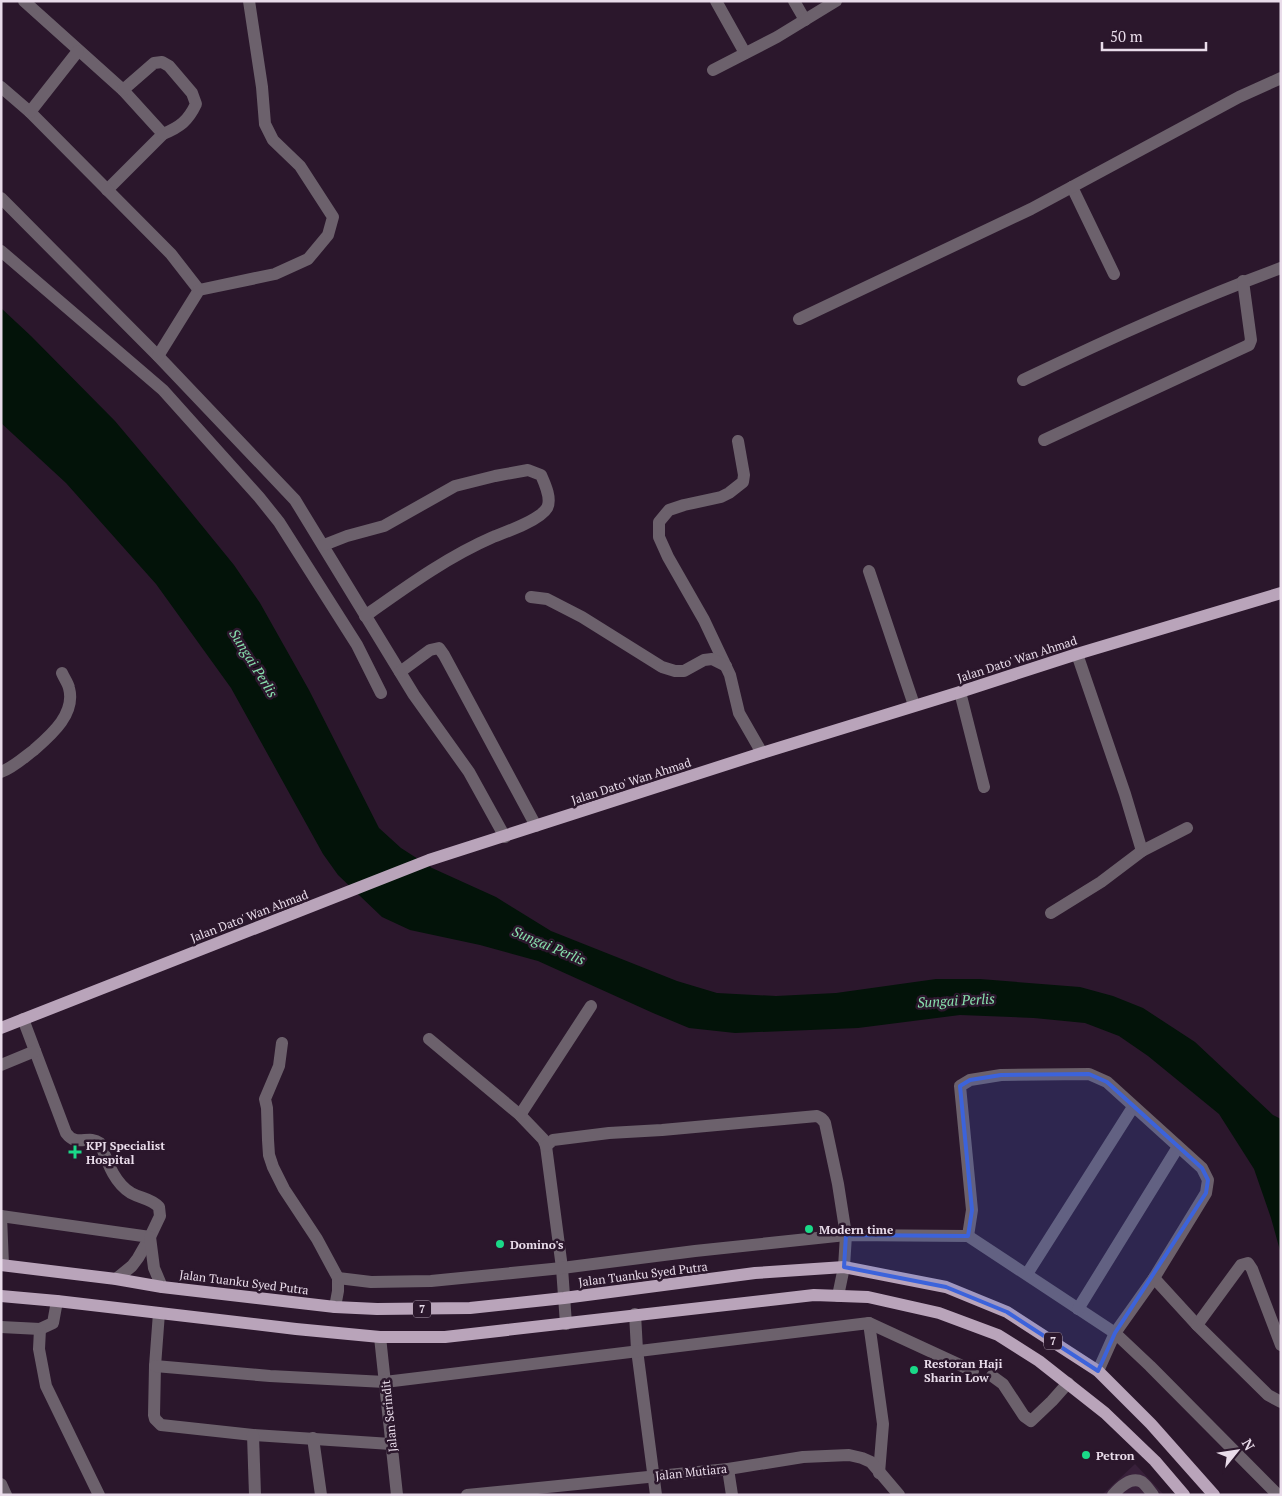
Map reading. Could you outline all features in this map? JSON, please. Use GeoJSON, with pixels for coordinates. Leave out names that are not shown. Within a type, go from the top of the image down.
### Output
{"type":"FeatureCollection","features":[{"type":"Feature","properties":{"kind":"main road","name":"Jalan Dato' Wan Ahmad"},"geometry":{"type":"LineString","coordinates":[[1,1028],[429,860],[914,705],[1281,593]]}},
{"type":"Feature","properties":{"kind":"main road","name":"Jalan Tuanku Syed Putra"},"geometry":{"type":"LineString","coordinates":[[2,1265],[116,1279],[162,1287],[335,1307],[377,1309],[470,1308],[564,1298],[754,1273],[844,1267],[946,1287],[1007,1312],[1098,1371],[1151,1424],[1214,1495]]}},
{"type":"Feature","properties":{"kind":"main road","name":"7"},"geometry":{"type":"LineString","coordinates":[[1,1296],[380,1337],[445,1337],[814,1295],[868,1297],[939,1313],[998,1335],[1039,1361],[1105,1413],[1143,1450],[1184,1495]]}},
{"type":"Feature","properties":{"kind":"street"},"geometry":{"type":"LineString","coordinates":[[24,1],[123,90],[163,134]]}},
{"type":"Feature","properties":{"kind":"street"},"geometry":{"type":"LineString","coordinates":[[158,356],[196,294],[275,274],[308,259],[328,235],[333,217],[300,166],[273,140],[265,124],[262,87],[248,1]]}},
{"type":"Feature","properties":{"kind":"street"},"geometry":{"type":"LineString","coordinates":[[716,1],[745,53]]}},
{"type":"Feature","properties":{"kind":"street"},"geometry":{"type":"LineString","coordinates":[[794,1],[805,20]]}},
{"type":"Feature","properties":{"kind":"street"},"geometry":{"type":"LineString","coordinates":[[713,70],[777,37],[836,1]]}},
{"type":"Feature","properties":{"kind":"street"},"geometry":{"type":"LineString","coordinates":[[30,112],[78,51]]}},
{"type":"Feature","properties":{"kind":"street"},"geometry":{"type":"LineString","coordinates":[[106,190],[163,134],[178,128],[191,114],[196,104],[192,94],[170,66],[162,62],[154,63],[123,90]]}},
{"type":"Feature","properties":{"kind":"street"},"geometry":{"type":"LineString","coordinates":[[799,319],[1031,209],[1239,97],[1281,78]]}},
{"type":"Feature","properties":{"kind":"street"},"geometry":{"type":"LineString","coordinates":[[1,87],[30,112],[170,254],[196,294]]}},
{"type":"Feature","properties":{"kind":"street"},"geometry":{"type":"LineString","coordinates":[[1072,187],[1114,274]]}},
{"type":"Feature","properties":{"kind":"street"},"geometry":{"type":"LineString","coordinates":[[1,198],[158,356],[288,491],[306,515],[414,695],[469,772],[504,837]]}},
{"type":"Feature","properties":{"kind":"street"},"geometry":{"type":"LineString","coordinates":[[1,251],[163,390],[259,498],[279,522],[356,645],[381,693]]}},
{"type":"Feature","properties":{"kind":"street"},"geometry":{"type":"LineString","coordinates":[[1024,380],[1123,332],[1243,281],[1281,268]]}},
{"type":"Feature","properties":{"kind":"street"},"geometry":{"type":"LineString","coordinates":[[1044,440],[1249,345],[1251,340],[1243,281]]}},
{"type":"Feature","properties":{"kind":"street"},"geometry":{"type":"LineString","coordinates":[[738,441],[744,475],[743,482],[721,497],[684,504],[669,510],[659,522],[658,537],[704,620],[730,675],[739,713],[762,753]]}},
{"type":"Feature","properties":{"kind":"street"},"geometry":{"type":"LineString","coordinates":[[324,545],[347,536],[384,526],[455,486],[528,470],[541,475],[546,484],[548,500],[547,508],[539,516],[450,559],[365,616]]}},
{"type":"Feature","properties":{"kind":"street"},"geometry":{"type":"LineString","coordinates":[[870,571],[914,705]]}},
{"type":"Feature","properties":{"kind":"street"},"geometry":{"type":"LineString","coordinates":[[531,597],[547,599],[582,617],[662,667],[674,671],[684,671],[704,660],[712,659],[726,666]]}},
{"type":"Feature","properties":{"kind":"street"},"geometry":{"type":"LineString","coordinates":[[400,672],[430,650],[439,648],[536,826]]}},
{"type":"Feature","properties":{"kind":"street"},"geometry":{"type":"LineString","coordinates":[[1077,654],[1125,794],[1142,852]]}},
{"type":"Feature","properties":{"kind":"street"},"geometry":{"type":"LineString","coordinates":[[1,772],[13,767],[45,740],[67,714],[70,695],[69,687],[62,673]]}},
{"type":"Feature","properties":{"kind":"street"},"geometry":{"type":"LineString","coordinates":[[960,692],[984,787]]}},
{"type":"Feature","properties":{"kind":"street"},"geometry":{"type":"LineString","coordinates":[[1051,913],[1101,882],[1142,852],[1187,828]]}},
{"type":"Feature","properties":{"kind":"street"},"geometry":{"type":"LineString","coordinates":[[520,1115],[592,1006]]}},
{"type":"Feature","properties":{"kind":"street"},"geometry":{"type":"LineString","coordinates":[[23,1019],[68,1137],[81,1142],[91,1139],[96,1140],[100,1144],[114,1176],[122,1187],[133,1194],[152,1200],[159,1207],[160,1216],[150,1238],[132,1266],[116,1279]]}},
{"type":"Feature","properties":{"kind":"street"},"geometry":{"type":"LineString","coordinates":[[429,1039],[520,1115],[543,1139],[546,1146],[562,1268],[566,1324]]}},
{"type":"Feature","properties":{"kind":"street"},"geometry":{"type":"LineString","coordinates":[[282,1043],[279,1066],[265,1100],[268,1108],[269,1155],[284,1189],[317,1239],[338,1278],[335,1307]]}},
{"type":"Feature","properties":{"kind":"street"},"geometry":{"type":"LineString","coordinates":[[1,1065],[34,1051]]}},
{"type":"Feature","properties":{"kind":"street"},"geometry":{"type":"LineString","coordinates":[[968,1236],[972,1210],[960,1086],[970,1080],[1001,1075],[1089,1074],[1107,1082],[1202,1168],[1208,1180],[1206,1193],[1154,1278],[1115,1333],[1098,1371]]}},
{"type":"Feature","properties":{"kind":"street"},"geometry":{"type":"LineString","coordinates":[[1027,1274],[1133,1106]]}},
{"type":"Feature","properties":{"kind":"street"},"geometry":{"type":"LineString","coordinates":[[546,1146],[553,1140],[608,1133],[817,1116],[823,1119],[838,1184],[846,1235],[844,1267],[838,1296]]}},
{"type":"Feature","properties":{"kind":"street"},"geometry":{"type":"LineString","coordinates":[[1078,1309],[1178,1146]]}},
{"type":"Feature","properties":{"kind":"street"},"geometry":{"type":"LineString","coordinates":[[2,1265],[1,1216],[150,1238]]}},
{"type":"Feature","properties":{"kind":"street"},"geometry":{"type":"LineString","coordinates":[[338,1278],[371,1282],[431,1282],[846,1235],[968,1236],[1115,1333],[1280,1495]]}},
{"type":"Feature","properties":{"kind":"street"},"geometry":{"type":"LineString","coordinates":[[150,1238],[154,1268],[162,1287]]}},
{"type":"Feature","properties":{"kind":"street"},"geometry":{"type":"LineString","coordinates":[[1197,1325],[1240,1265],[1248,1263],[1252,1268],[1281,1345]]}},
{"type":"Feature","properties":{"kind":"street"},"geometry":{"type":"LineString","coordinates":[[1154,1278],[1197,1325],[1268,1395],[1281,1402]]}},
{"type":"Feature","properties":{"kind":"street"},"geometry":{"type":"LineString","coordinates":[[1,1327],[40,1329],[53,1323],[57,1301]]}},
{"type":"Feature","properties":{"kind":"street"},"geometry":{"type":"LineString","coordinates":[[159,1314],[154,1415],[158,1423],[166,1426],[253,1434],[391,1444]]}},
{"type":"Feature","properties":{"kind":"street"},"geometry":{"type":"LineString","coordinates":[[635,1314],[637,1350],[656,1495]]}},
{"type":"Feature","properties":{"kind":"street"},"geometry":{"type":"LineString","coordinates":[[155,1366],[270,1376],[386,1382],[869,1323],[973,1371]]}},
{"type":"Feature","properties":{"kind":"street"},"geometry":{"type":"LineString","coordinates":[[869,1323],[883,1424],[879,1473]]}},
{"type":"Feature","properties":{"kind":"street"},"geometry":{"type":"LineString","coordinates":[[40,1329],[39,1349],[46,1386],[99,1495]]}},
{"type":"Feature","properties":{"kind":"street","name":"Jalan Serindit"},"geometry":{"type":"LineString","coordinates":[[380,1337],[397,1495]]}},
{"type":"Feature","properties":{"kind":"street"},"geometry":{"type":"LineString","coordinates":[[992,1376],[1003,1384],[1024,1416],[1031,1421],[1068,1383]]}},
{"type":"Feature","properties":{"kind":"street"},"geometry":{"type":"LineString","coordinates":[[253,1434],[255,1495]]}},
{"type":"Feature","properties":{"kind":"street"},"geometry":{"type":"LineString","coordinates":[[313,1438],[321,1495]]}},
{"type":"Feature","properties":{"kind":"street","name":"Jalan Mutiara"},"geometry":{"type":"LineString","coordinates":[[466,1495],[728,1468],[802,1457],[849,1455],[871,1462],[899,1495]]}},
{"type":"Feature","properties":{"kind":"street"},"geometry":{"type":"LineString","coordinates":[[728,1468],[732,1495]]}},
{"type":"Feature","properties":{"kind":"street"},"geometry":{"type":"LineString","coordinates":[[1112,1495],[1120,1487],[1133,1480],[1141,1482],[1153,1495]]}},
{"type":"Feature","properties":{"kind":"street"},"geometry":{"type":"LineString","coordinates":[[1,1484],[6,1495]]}},
{"type":"Feature","properties":{"kind":"highlighted area"},"geometry":{"type":"Polygon","coordinates":[[[1089,1074],[1107,1082],[1202,1168],[1208,1180],[1206,1193],[1115,1333],[1098,1371],[1007,1312],[946,1287],[844,1267],[846,1235],[968,1236],[972,1210],[960,1086],[970,1080],[1001,1075],[1089,1074]]]}},
{"type":"Feature","properties":{"kind":"shaded area"},"geometry":{"type":"Polygon","coordinates":[[[1135,1464],[1164,1495],[1102,1495],[1135,1464]]]}},
{"type":"Feature","properties":{"kind":"water","name":"Sungai Perlis"},"geometry":{"type":"Polygon","coordinates":[[[1,308],[115,421],[234,565],[260,603],[309,690],[379,828],[401,848],[432,868],[496,897],[551,931],[677,981],[717,993],[776,996],[836,993],[936,979],[980,979],[1080,987],[1113,996],[1143,1008],[1195,1042],[1273,1115],[1281,1119],[1281,1254],[1254,1169],[1219,1114],[1148,1056],[1119,1036],[1085,1023],[1034,1018],[960,1015],[858,1028],[735,1033],[689,1028],[538,961],[480,945],[410,930],[382,917],[338,875],[323,854],[231,688],[156,584],[66,483],[1,423],[1,308]]]}},
{"type":"Feature","properties":{"kind":"place","name":"KPJ Specialist Hospital"},"geometry":{"type":"Point","coordinates":[75,1152]}},
{"type":"Feature","properties":{"kind":"place","name":"Modern time"},"geometry":{"type":"Point","coordinates":[809,1229]}},
{"type":"Feature","properties":{"kind":"place","name":"Domino's"},"geometry":{"type":"Point","coordinates":[500,1244]}},
{"type":"Feature","properties":{"kind":"place","name":"Restoran Haji Sharin Low"},"geometry":{"type":"Point","coordinates":[914,1370]}},
{"type":"Feature","properties":{"kind":"place","name":"Petron"},"geometry":{"type":"Point","coordinates":[1086,1455]}}]}
